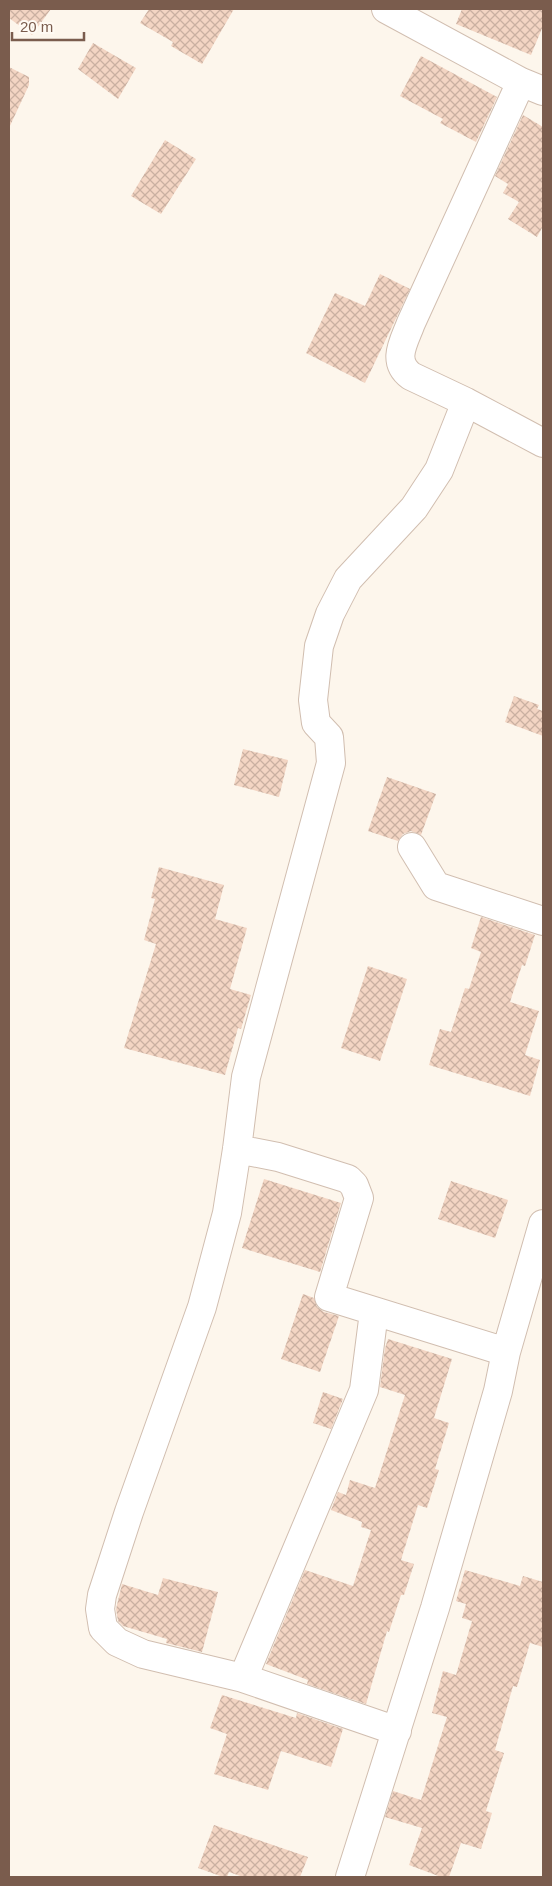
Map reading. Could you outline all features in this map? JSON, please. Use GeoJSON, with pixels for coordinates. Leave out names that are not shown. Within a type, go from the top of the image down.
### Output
{"type":"FeatureCollection","features":[{"type":"Feature","properties":{"kind":"street"},"geometry":{"type":"LineString","coordinates":[[386,9],[532,86],[411,323],[402,346],[400,360],[403,370],[411,376],[466,402],[543,443]]}},
{"type":"Feature","properties":{"kind":"street"},"geometry":{"type":"LineString","coordinates":[[397,1731],[243,1678],[143,1654],[117,1642],[103,1628],[100,1609],[102,1595],[126,1521],[202,1307],[227,1213],[238,1149],[246,1077],[331,763],[329,737],[316,723],[313,700],[320,646],[330,614],[348,579],[414,508],[439,470],[466,402]]}},
{"type":"Feature","properties":{"kind":"street"},"geometry":{"type":"LineString","coordinates":[[412,847],[436,886],[543,921]]}},
{"type":"Feature","properties":{"kind":"street"},"geometry":{"type":"LineString","coordinates":[[238,1149],[278,1157],[348,1179],[354,1185],[359,1198],[329,1297],[506,1352]]}},
{"type":"Feature","properties":{"kind":"street"},"geometry":{"type":"LineString","coordinates":[[350,1877],[435,1608],[498,1391],[506,1352],[543,1224]]}},
{"type":"Feature","properties":{"kind":"street"},"geometry":{"type":"LineString","coordinates":[[243,1678],[364,1390],[374,1312]]}},
{"type":"Feature","properties":{"kind":"building"},"geometry":{"type":"Polygon","coordinates":[[[9,9],[51,9],[32,35],[9,18],[9,9]]]}},
{"type":"Feature","properties":{"kind":"building"},"geometry":{"type":"Polygon","coordinates":[[[149,9],[234,9],[202,64],[171,46],[173,42],[140,23],[149,9]]]}},
{"type":"Feature","properties":{"kind":"building"},"geometry":{"type":"Polygon","coordinates":[[[462,9],[543,9],[543,26],[531,55],[456,24],[462,9]]]}},
{"type":"Feature","properties":{"kind":"building"},"geometry":{"type":"Polygon","coordinates":[[[93,43],[136,68],[118,99],[78,69],[93,43]]]}},
{"type":"Feature","properties":{"kind":"building"},"geometry":{"type":"Polygon","coordinates":[[[421,56],[497,97],[476,142],[440,123],[443,119],[400,96],[421,56]]]}},
{"type":"Feature","properties":{"kind":"building"},"geometry":{"type":"Polygon","coordinates":[[[9,67],[29,77],[29,85],[9,128],[9,67]]]}},
{"type":"Feature","properties":{"kind":"building"},"geometry":{"type":"Polygon","coordinates":[[[523,115],[543,127],[543,226],[537,237],[508,219],[519,202],[503,193],[508,184],[495,176],[523,115]]]}},
{"type":"Feature","properties":{"kind":"building"},"geometry":{"type":"Polygon","coordinates":[[[165,140],[196,159],[161,214],[131,196],[165,140]]]}},
{"type":"Feature","properties":{"kind":"building"},"geometry":{"type":"Polygon","coordinates":[[[380,274],[410,289],[365,383],[306,353],[335,293],[365,306],[380,274]]]}},
{"type":"Feature","properties":{"kind":"building"},"geometry":{"type":"Polygon","coordinates":[[[514,696],[539,705],[537,709],[543,711],[543,736],[505,722],[514,696]]]}},
{"type":"Feature","properties":{"kind":"building"},"geometry":{"type":"Polygon","coordinates":[[[243,749],[288,760],[279,797],[234,785],[243,749]]]}},
{"type":"Feature","properties":{"kind":"building"},"geometry":{"type":"Polygon","coordinates":[[[387,777],[436,794],[421,835],[411,831],[403,834],[398,841],[368,831],[387,777]]]}},
{"type":"Feature","properties":{"kind":"building"},"geometry":{"type":"Polygon","coordinates":[[[159,867],[224,885],[215,919],[247,928],[230,989],[251,995],[241,1029],[238,1028],[225,1075],[124,1048],[156,944],[144,940],[155,899],[151,898],[159,867]]]}},
{"type":"Feature","properties":{"kind":"building"},"geometry":{"type":"Polygon","coordinates":[[[481,917],[535,935],[525,966],[522,965],[510,1002],[539,1011],[525,1055],[540,1060],[530,1096],[429,1065],[440,1029],[451,1032],[465,988],[469,989],[481,952],[471,948],[481,917]]]}},
{"type":"Feature","properties":{"kind":"building"},"geometry":{"type":"Polygon","coordinates":[[[368,966],[407,979],[380,1061],[341,1048],[368,966]]]}},
{"type":"Feature","properties":{"kind":"building"},"geometry":{"type":"Polygon","coordinates":[[[264,1179],[341,1203],[320,1272],[242,1248],[264,1179]]]}},
{"type":"Feature","properties":{"kind":"building"},"geometry":{"type":"Polygon","coordinates":[[[451,1181],[508,1200],[495,1238],[438,1219],[451,1181]]]}},
{"type":"Feature","properties":{"kind":"building"},"geometry":{"type":"Polygon","coordinates":[[[303,1294],[314,1298],[317,1307],[324,1312],[339,1316],[320,1372],[281,1359],[303,1294]]]}},
{"type":"Feature","properties":{"kind":"building"},"geometry":{"type":"Polygon","coordinates":[[[388,1339],[452,1359],[434,1418],[449,1423],[435,1469],[439,1470],[427,1508],[418,1505],[401,1560],[414,1564],[404,1595],[401,1595],[389,1632],[387,1631],[366,1704],[307,1684],[308,1680],[266,1664],[305,1570],[353,1586],[371,1530],[361,1527],[362,1522],[331,1510],[338,1492],[346,1495],[350,1480],[375,1488],[405,1395],[380,1387],[388,1339]]]}},
{"type":"Feature","properties":{"kind":"building"},"geometry":{"type":"Polygon","coordinates":[[[323,1392],[343,1399],[331,1429],[313,1423],[323,1392]]]}},
{"type":"Feature","properties":{"kind":"building"},"geometry":{"type":"Polygon","coordinates":[[[465,1570],[520,1586],[523,1576],[543,1582],[543,1647],[530,1643],[517,1687],[513,1686],[495,1750],[504,1753],[486,1811],[492,1813],[481,1849],[461,1843],[449,1877],[441,1877],[409,1865],[422,1828],[385,1817],[393,1791],[421,1800],[447,1717],[432,1713],[443,1671],[456,1675],[472,1621],[462,1618],[466,1604],[456,1601],[465,1570]]]}},
{"type":"Feature","properties":{"kind":"building"},"geometry":{"type":"Polygon","coordinates":[[[163,1578],[218,1592],[202,1652],[166,1643],[167,1639],[123,1626],[118,1621],[116,1609],[122,1584],[158,1595],[163,1578]]]}},
{"type":"Feature","properties":{"kind":"building"},"geometry":{"type":"Polygon","coordinates":[[[222,1695],[296,1718],[297,1713],[343,1729],[331,1767],[281,1751],[268,1790],[214,1774],[227,1734],[210,1728],[222,1695]]]}},
{"type":"Feature","properties":{"kind":"building"},"geometry":{"type":"Polygon","coordinates":[[[214,1825],[308,1857],[300,1877],[243,1877],[229,1872],[227,1877],[223,1877],[198,1868],[214,1825]]]}}]}
